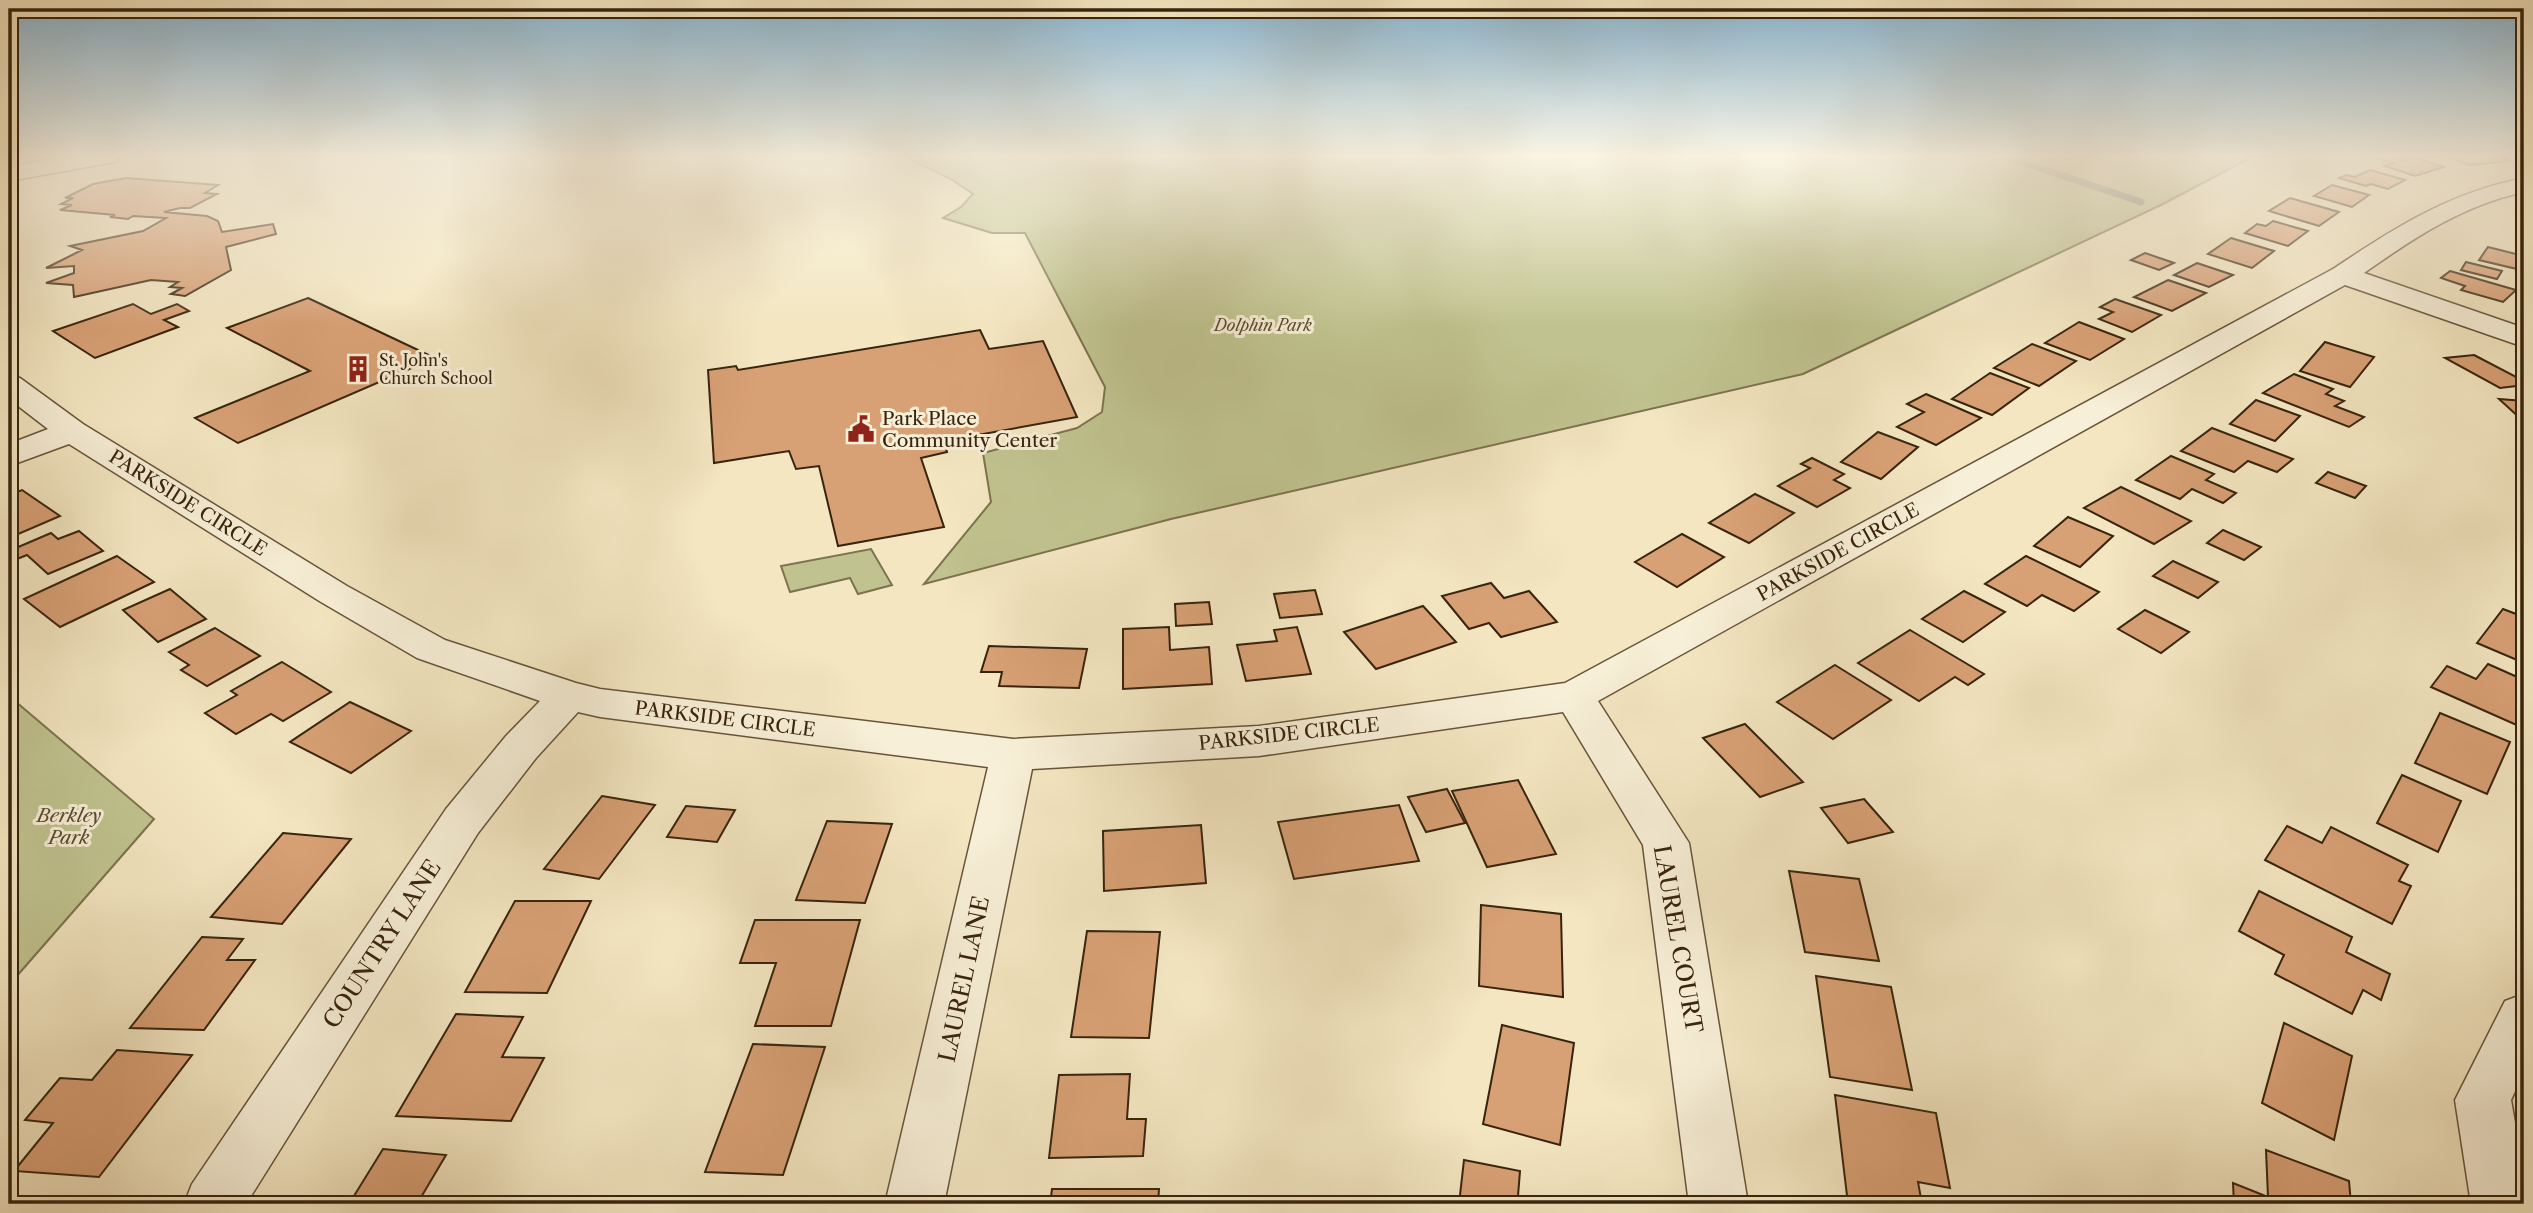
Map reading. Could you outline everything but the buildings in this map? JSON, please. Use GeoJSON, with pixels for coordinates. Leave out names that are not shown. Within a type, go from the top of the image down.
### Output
{"type":"FeatureCollection","features":[{"type":"Feature","properties":{"kind":"street","name":"PARKSIDE CIRCLE"},"geometry":{"type":"LineString","coordinates":[[9,385],[72,431],[334,594],[431,649],[569,696],[600,704],[1013,755],[1259,741],[1574,696],[2343,275],[2437,213]]}},
{"type":"Feature","properties":{"kind":"street"},"geometry":{"type":"LineString","coordinates":[[2343,275],[2524,338]]}},
{"type":"Feature","properties":{"kind":"street"},"geometry":{"type":"LineString","coordinates":[[9,456],[72,431]]}},
{"type":"Feature","properties":{"kind":"street","name":"COUNTRY LANE"},"geometry":{"type":"LineString","coordinates":[[213,1204],[462,821],[521,747],[569,696]]}},
{"type":"Feature","properties":{"kind":"street","name":"LAUREL COURT"},"geometry":{"type":"LineString","coordinates":[[1574,696],[1666,843],[1719,1204]]}},
{"type":"Feature","properties":{"kind":"street","name":"LAUREL LANE"},"geometry":{"type":"LineString","coordinates":[[915,1204],[1013,755]]}},
{"type":"Feature","properties":{"kind":"street"},"geometry":{"type":"LineString","coordinates":[[2500,1204],[2483,1100],[2524,1017]]}},
{"type":"Feature","properties":{"kind":"green space","name":"Dolphin Park"},"geometry":{"type":"Polygon","coordinates":[[[952,213],[2145,213],[1803,374],[1171,519],[924,584],[991,502],[983,453],[1077,428],[1102,412],[1105,387],[1025,233],[992,233],[943,218],[952,213]]]}},
{"type":"Feature","properties":{"kind":"green space"},"geometry":{"type":"Polygon","coordinates":[[[871,549],[892,585],[858,594],[850,578],[790,592],[781,566],[871,549]]]}},
{"type":"Feature","properties":{"kind":"green space","name":"Berkley Park"},"geometry":{"type":"Polygon","coordinates":[[[9,696],[154,819],[9,985],[9,696]]]}},
{"type":"Feature","properties":{"kind":"place","name":"St. John's Church School"},"geometry":{"type":"Point","coordinates":[358,369]}},
{"type":"Feature","properties":{"kind":"place","name":"Park Place Community Center"},"geometry":{"type":"Point","coordinates":[861,429]}}]}
